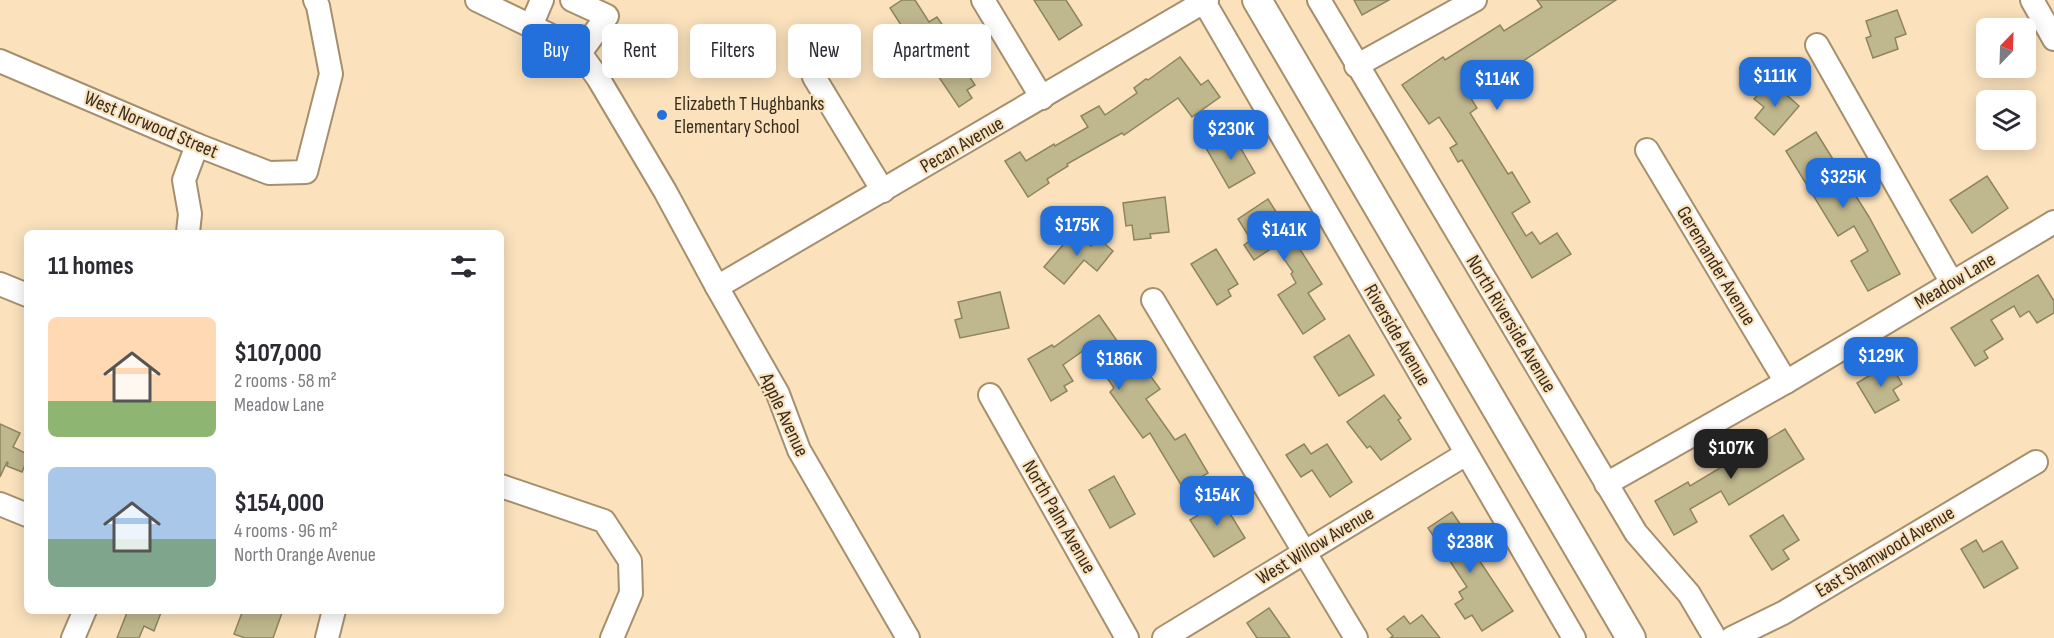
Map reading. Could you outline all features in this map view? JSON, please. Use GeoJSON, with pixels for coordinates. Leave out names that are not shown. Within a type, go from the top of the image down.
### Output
{"type":"FeatureCollection","features":[{"type":"Feature","properties":{"kind":"main road"},"geometry":{"type":"LineString","coordinates":[[1257,0],[1631,638]]}},
{"type":"Feature","properties":{"kind":"street","name":"West Norwood Street"},"geometry":{"type":"LineString","coordinates":[[0,61],[197,145],[269,173],[306,172],[332,74],[315,0]]}},
{"type":"Feature","properties":{"kind":"street"},"geometry":{"type":"LineString","coordinates":[[532,24],[542,0]]}},
{"type":"Feature","properties":{"kind":"street"},"geometry":{"type":"LineString","coordinates":[[572,0],[607,16],[590,38]]}},
{"type":"Feature","properties":{"kind":"street"},"geometry":{"type":"LineString","coordinates":[[983,0],[1042,98]]}},
{"type":"Feature","properties":{"kind":"street","name":"North Riverside Avenue"},"geometry":{"type":"LineString","coordinates":[[1319,0],[1356,66],[1636,533],[1689,594],[1715,638]]}},
{"type":"Feature","properties":{"kind":"street"},"geometry":{"type":"LineString","coordinates":[[1356,66],[1475,0]]}},
{"type":"Feature","properties":{"kind":"street"},"geometry":{"type":"LineString","coordinates":[[2032,0],[2054,39]]}},
{"type":"Feature","properties":{"kind":"street","name":"Pecan Avenue"},"geometry":{"type":"LineString","coordinates":[[717,287],[1205,1]]}},
{"type":"Feature","properties":{"kind":"street","name":"Riverside Avenue"},"geometry":{"type":"LineString","coordinates":[[1205,1],[1574,638]]}},
{"type":"Feature","properties":{"kind":"street"},"geometry":{"type":"LineString","coordinates":[[486,2],[527,24]]}},
{"type":"Feature","properties":{"kind":"street"},"geometry":{"type":"LineString","coordinates":[[1816,45],[1952,283]]}},
{"type":"Feature","properties":{"kind":"street","name":"Apple Avenue"},"geometry":{"type":"LineString","coordinates":[[590,67],[665,191],[778,394],[799,450],[908,638]]}},
{"type":"Feature","properties":{"kind":"street"},"geometry":{"type":"LineString","coordinates":[[815,78],[883,191]]}},
{"type":"Feature","properties":{"kind":"street"},"geometry":{"type":"LineString","coordinates":[[188,230],[190,214],[184,180],[197,145]]}},
{"type":"Feature","properties":{"kind":"street","name":"Geremander Avenue"},"geometry":{"type":"LineString","coordinates":[[1647,150],[1786,382]]}},
{"type":"Feature","properties":{"kind":"street","name":"Meadow Lane"},"geometry":{"type":"LineString","coordinates":[[1606,483],[1786,382],[2054,222]]}},
{"type":"Feature","properties":{"kind":"street"},"geometry":{"type":"LineString","coordinates":[[0,284],[24,295]]}},
{"type":"Feature","properties":{"kind":"street"},"geometry":{"type":"LineString","coordinates":[[1153,300],[1306,551],[1356,638]]}},
{"type":"Feature","properties":{"kind":"street","name":"North Palm Avenue"},"geometry":{"type":"LineString","coordinates":[[990,395],[1127,638]]}},
{"type":"Feature","properties":{"kind":"street","name":"West Willow Avenue"},"geometry":{"type":"LineString","coordinates":[[1164,638],[1466,454]]}},
{"type":"Feature","properties":{"kind":"street","name":"East Shamwood Avenue"},"geometry":{"type":"LineString","coordinates":[[1732,638],[1783,613],[2036,462]]}},
{"type":"Feature","properties":{"kind":"street"},"geometry":{"type":"LineString","coordinates":[[504,487],[604,521],[630,561],[631,593],[612,638]]}},
{"type":"Feature","properties":{"kind":"street"},"geometry":{"type":"LineString","coordinates":[[0,504],[24,515]]}},
{"type":"Feature","properties":{"kind":"street"},"geometry":{"type":"LineString","coordinates":[[74,638],[83,614]]}},
{"type":"Feature","properties":{"kind":"street"},"geometry":{"type":"LineString","coordinates":[[327,638],[333,614]]}},
{"type":"Feature","properties":{"kind":"building"},"geometry":{"type":"Polygon","coordinates":[[[902,0],[915,0],[929,22],[937,17],[942,24],[900,24],[890,8],[902,0]]]}},
{"type":"Feature","properties":{"kind":"building"},"geometry":{"type":"Polygon","coordinates":[[[1034,0],[1066,0],[1082,25],[1059,40],[1034,0]]]}},
{"type":"Feature","properties":{"kind":"building"},"geometry":{"type":"Polygon","coordinates":[[[1354,0],[1389,0],[1362,15],[1354,0]]]}},
{"type":"Feature","properties":{"kind":"building"},"geometry":{"type":"Polygon","coordinates":[[[1537,0],[1616,0],[1517,65],[1521,72],[1509,80],[1505,75],[1470,97],[1477,108],[1470,113],[1508,174],[1512,172],[1530,202],[1512,213],[1526,236],[1532,232],[1540,244],[1557,233],[1571,254],[1532,278],[1462,160],[1458,162],[1450,148],[1457,144],[1439,117],[1429,124],[1402,85],[1443,57],[1445,60],[1500,25],[1504,31],[1542,7],[1537,0]]]}},
{"type":"Feature","properties":{"kind":"building"},"geometry":{"type":"Polygon","coordinates":[[[1897,10],[1906,34],[1895,38],[1898,49],[1873,58],[1866,38],[1871,36],[1866,21],[1897,10]]]}},
{"type":"Feature","properties":{"kind":"building"},"geometry":{"type":"Polygon","coordinates":[[[1180,57],[1201,85],[1208,80],[1220,97],[1192,117],[1178,98],[1124,135],[1122,133],[1067,164],[1068,166],[1047,179],[1049,183],[1028,197],[1005,161],[1020,152],[1026,161],[1088,127],[1081,116],[1099,106],[1105,115],[1137,93],[1134,88],[1180,57]]]}},
{"type":"Feature","properties":{"kind":"building"},"geometry":{"type":"Polygon","coordinates":[[[939,78],[970,78],[975,85],[967,90],[972,98],[959,107],[939,78]]]}},
{"type":"Feature","properties":{"kind":"building"},"geometry":{"type":"Polygon","coordinates":[[[1771,81],[1799,106],[1774,135],[1755,118],[1764,107],[1754,99],[1771,81]]]}},
{"type":"Feature","properties":{"kind":"building"},"geometry":{"type":"Polygon","coordinates":[[[1816,132],[1869,217],[1900,274],[1868,291],[1851,261],[1868,251],[1854,226],[1838,236],[1786,151],[1816,132]]]}},
{"type":"Feature","properties":{"kind":"building"},"geometry":{"type":"Polygon","coordinates":[[[1232,133],[1255,173],[1229,188],[1206,148],[1232,133]]]}},
{"type":"Feature","properties":{"kind":"building"},"geometry":{"type":"Polygon","coordinates":[[[1987,176],[2008,208],[1972,233],[1950,200],[1987,176]]]}},
{"type":"Feature","properties":{"kind":"building"},"geometry":{"type":"Polygon","coordinates":[[[1165,197],[1169,232],[1150,234],[1151,238],[1134,240],[1132,225],[1126,226],[1123,203],[1165,197]]]}},
{"type":"Feature","properties":{"kind":"building"},"geometry":{"type":"Polygon","coordinates":[[[1268,199],[1322,284],[1308,293],[1325,319],[1303,334],[1278,295],[1296,283],[1291,274],[1293,272],[1275,246],[1254,260],[1244,245],[1251,240],[1238,219],[1268,199]]]}},
{"type":"Feature","properties":{"kind":"building"},"geometry":{"type":"Polygon","coordinates":[[[1074,232],[1091,246],[1098,238],[1113,251],[1097,271],[1084,260],[1064,284],[1044,267],[1074,232]]]}},
{"type":"Feature","properties":{"kind":"building"},"geometry":{"type":"Polygon","coordinates":[[[1216,249],[1238,284],[1228,290],[1231,296],[1217,305],[1191,264],[1216,249]]]}},
{"type":"Feature","properties":{"kind":"building"},"geometry":{"type":"Polygon","coordinates":[[[2038,275],[2054,301],[2054,313],[2037,323],[2029,311],[2020,317],[2014,306],[1991,320],[2003,339],[1984,351],[1988,358],[1975,366],[1951,328],[2038,275]]]}},
{"type":"Feature","properties":{"kind":"building"},"geometry":{"type":"Polygon","coordinates":[[[1000,292],[1009,328],[960,338],[955,320],[962,318],[958,302],[1000,292]]]}},
{"type":"Feature","properties":{"kind":"building"},"geometry":{"type":"Polygon","coordinates":[[[1099,315],[1138,371],[1144,367],[1160,389],[1146,399],[1175,440],[1185,434],[1208,473],[1183,488],[1150,433],[1143,438],[1110,392],[1114,388],[1087,348],[1063,365],[1073,381],[1064,386],[1067,391],[1051,401],[1028,359],[1052,345],[1054,347],[1099,315]]]}},
{"type":"Feature","properties":{"kind":"building"},"geometry":{"type":"Polygon","coordinates":[[[1349,335],[1374,375],[1339,396],[1314,357],[1349,335]]]}},
{"type":"Feature","properties":{"kind":"building"},"geometry":{"type":"Polygon","coordinates":[[[1890,363],[1902,384],[1893,390],[1899,400],[1875,413],[1857,383],[1890,363]]]}},
{"type":"Feature","properties":{"kind":"building"},"geometry":{"type":"Polygon","coordinates":[[[1384,395],[1401,418],[1398,420],[1411,439],[1381,460],[1370,446],[1367,448],[1347,422],[1384,395]]]}},
{"type":"Feature","properties":{"kind":"building"},"geometry":{"type":"Polygon","coordinates":[[[0,424],[20,433],[13,447],[24,452],[24,467],[22,472],[7,466],[7,462],[0,477],[0,424]]]}},
{"type":"Feature","properties":{"kind":"building"},"geometry":{"type":"Polygon","coordinates":[[[1785,429],[1804,459],[1729,505],[1721,491],[1690,509],[1697,522],[1674,535],[1655,501],[1688,482],[1690,486],[1785,429]]]}},
{"type":"Feature","properties":{"kind":"building"},"geometry":{"type":"Polygon","coordinates":[[[1304,444],[1311,454],[1327,444],[1352,482],[1330,497],[1312,470],[1301,477],[1286,455],[1304,444]]]}},
{"type":"Feature","properties":{"kind":"building"},"geometry":{"type":"Polygon","coordinates":[[[1114,476],[1135,514],[1110,528],[1089,490],[1114,476]]]}},
{"type":"Feature","properties":{"kind":"building"},"geometry":{"type":"Polygon","coordinates":[[[1218,494],[1245,538],[1214,557],[1190,520],[1206,510],[1203,504],[1218,494]]]}},
{"type":"Feature","properties":{"kind":"building"},"geometry":{"type":"Polygon","coordinates":[[[1452,512],[1479,552],[1475,554],[1513,611],[1482,631],[1472,615],[1465,619],[1455,604],[1463,599],[1459,592],[1467,587],[1428,528],[1452,512]]]}},
{"type":"Feature","properties":{"kind":"building"},"geometry":{"type":"Polygon","coordinates":[[[1783,515],[1799,540],[1783,550],[1789,559],[1772,570],[1750,536],[1783,515]]]}},
{"type":"Feature","properties":{"kind":"building"},"geometry":{"type":"Polygon","coordinates":[[[1976,540],[1983,552],[2002,541],[2018,568],[1984,588],[1961,549],[1976,540]]]}},
{"type":"Feature","properties":{"kind":"building"},"geometry":{"type":"Polygon","coordinates":[[[1269,608],[1290,638],[1257,638],[1247,623],[1269,608]]]}},
{"type":"Feature","properties":{"kind":"building"},"geometry":{"type":"Polygon","coordinates":[[[126,614],[160,614],[154,631],[144,626],[139,638],[117,638],[126,614]]]}},
{"type":"Feature","properties":{"kind":"building"},"geometry":{"type":"Polygon","coordinates":[[[242,614],[282,614],[273,638],[245,638],[234,634],[242,614]]]}},
{"type":"Feature","properties":{"kind":"building"},"geometry":{"type":"Polygon","coordinates":[[[1422,615],[1440,638],[1390,638],[1393,636],[1387,629],[1404,616],[1410,624],[1422,615]]]}},
{"type":"Feature","properties":{"kind":"place","name":"Elizabeth T Hughbanks Elementary School"},"geometry":{"type":"Point","coordinates":[662,115]}}]}
